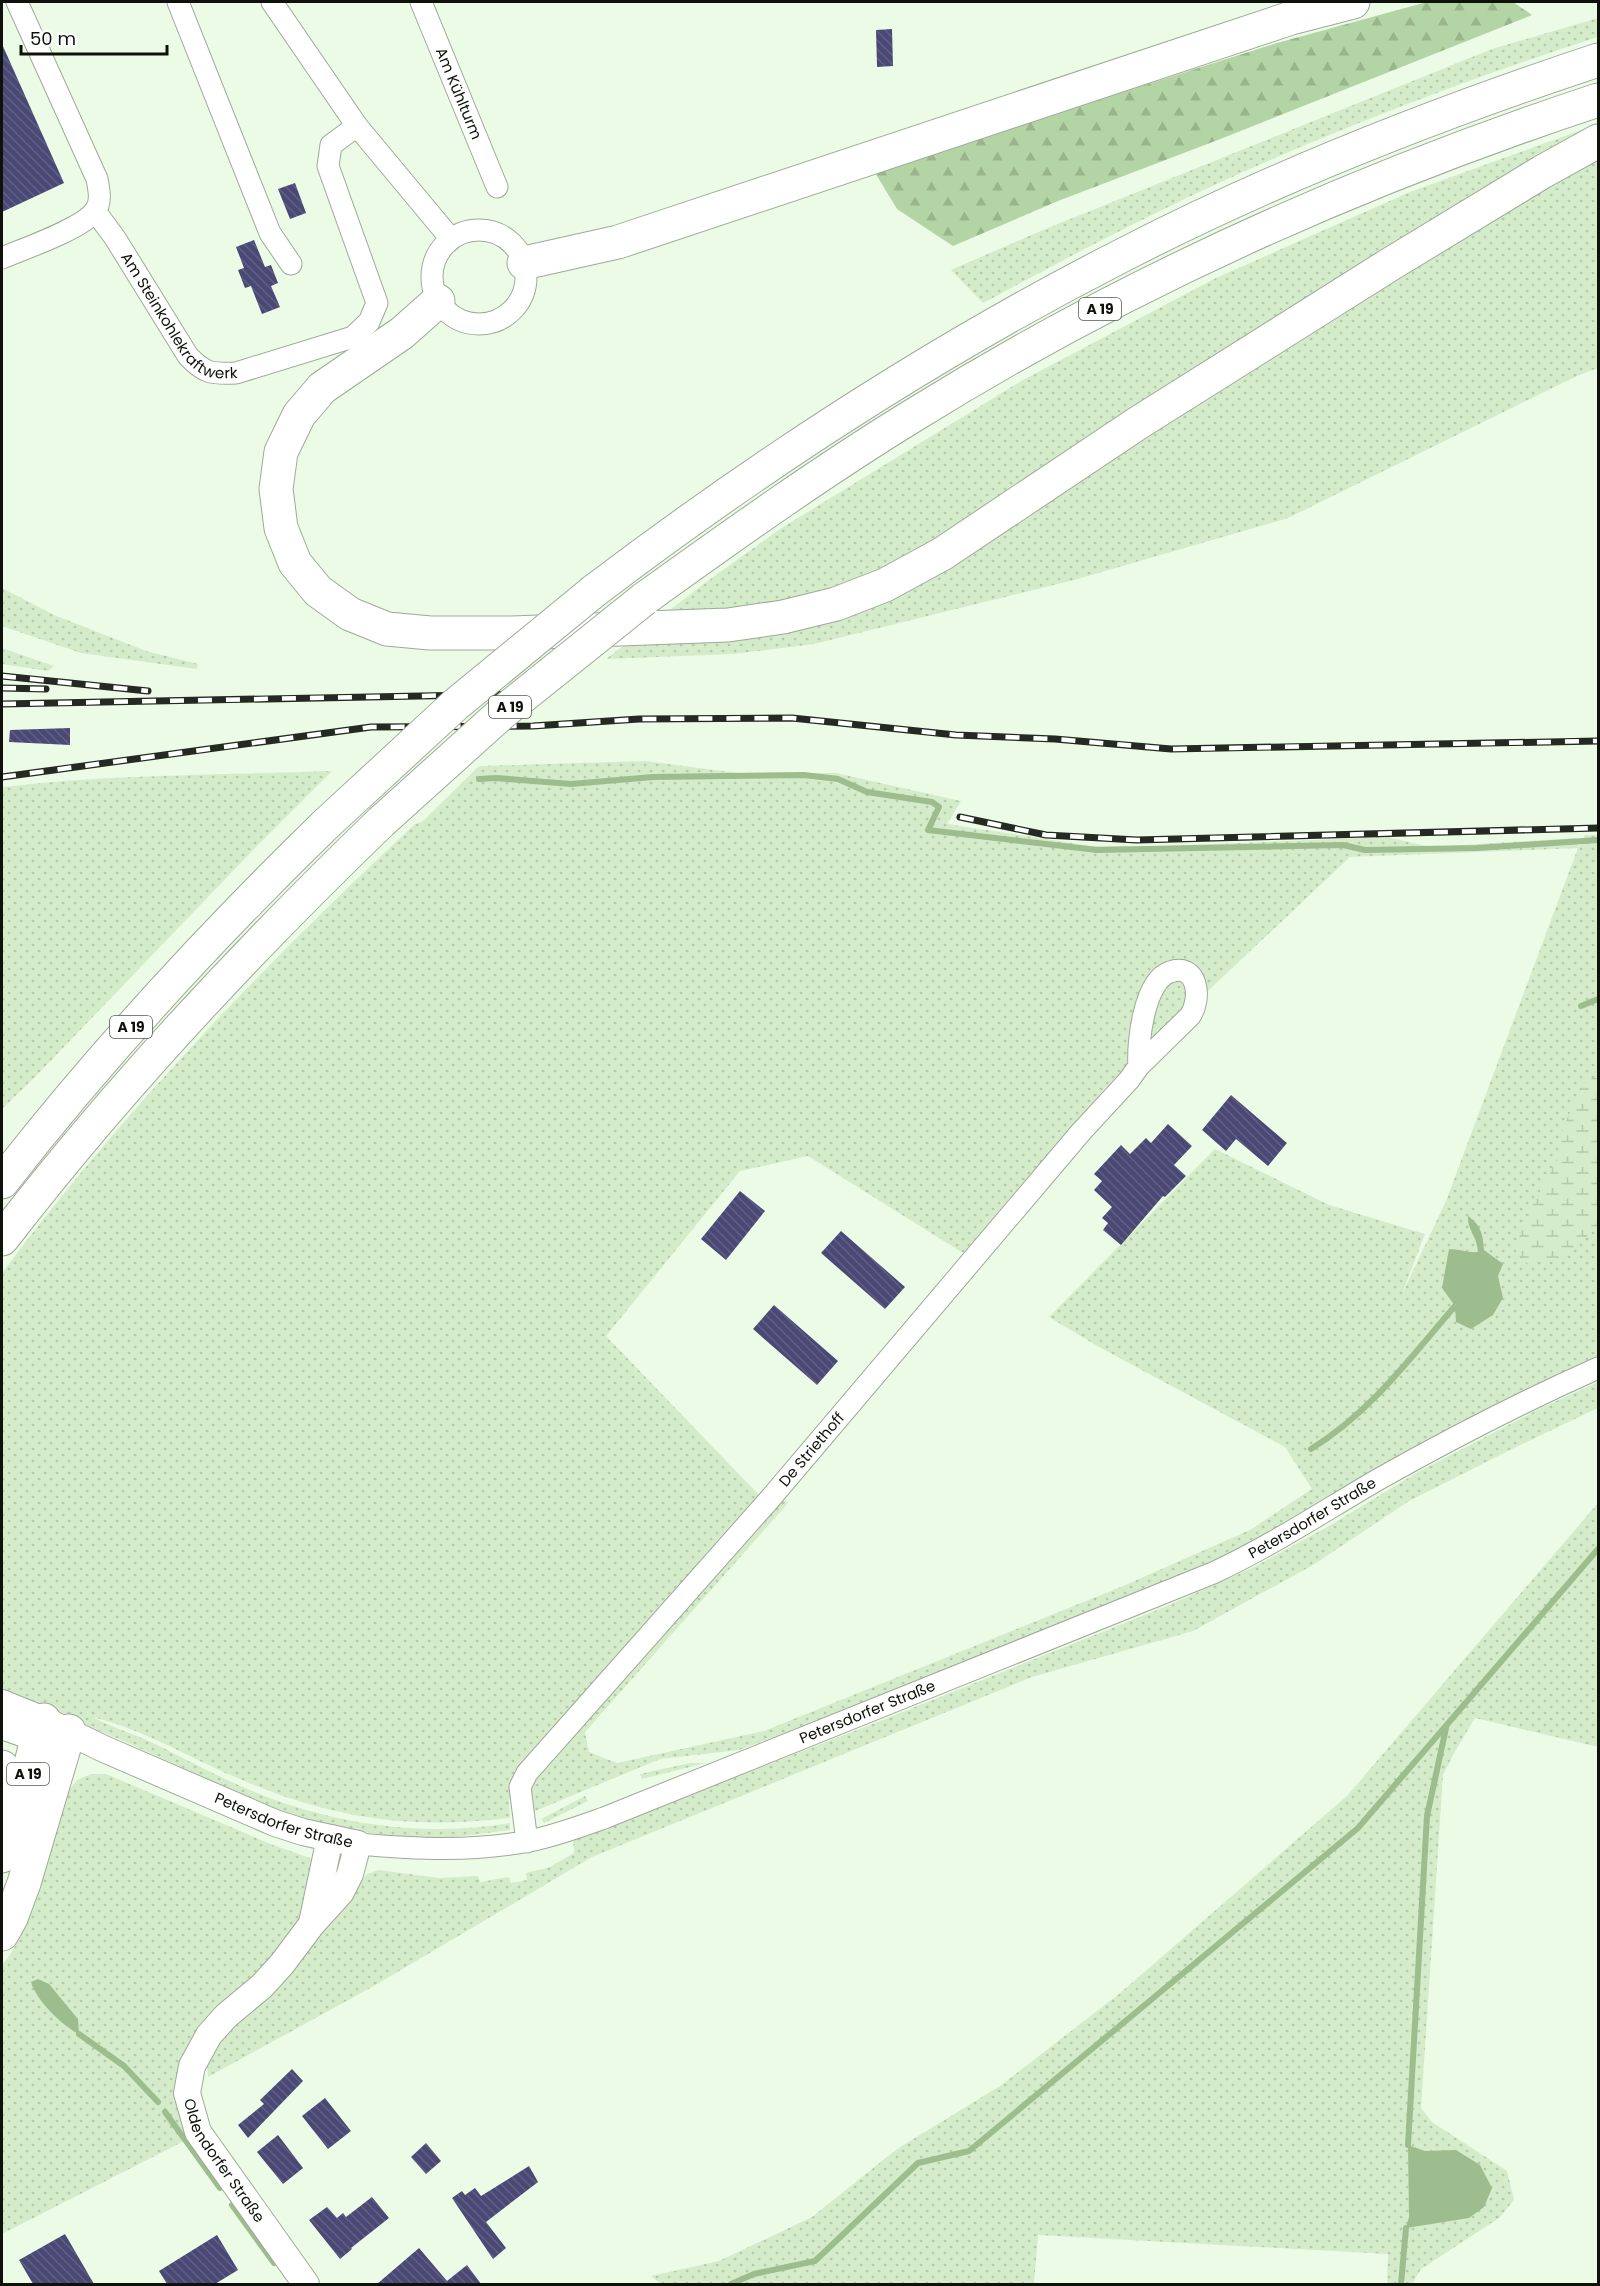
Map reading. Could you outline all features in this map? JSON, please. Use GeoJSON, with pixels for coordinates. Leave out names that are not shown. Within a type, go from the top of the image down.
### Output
{"type":"FeatureCollection","features":[{"type":"Feature","properties":{"kind":"highway"},"geometry":{"type":"LineString","coordinates":[[524,263],[618,242],[1291,18],[1353,2]]}},
{"type":"Feature","properties":{"kind":"highway","name":"A 19"},"geometry":{"type":"LineString","coordinates":[[2,1182],[92,1072],[172,982],[326,824],[455,705],[594,591],[791,449],[973,336],[1083,275],[1239,199],[1438,116],[1599,60]]}},
{"type":"Feature","properties":{"kind":"highway","name":"A 19"},"geometry":{"type":"LineString","coordinates":[[2,1239],[105,1110],[259,941],[381,822],[503,712],[644,598],[822,473],[1008,359],[1106,306],[1210,254],[1367,184],[1532,122],[1599,100]]}},
{"type":"Feature","properties":{"kind":"highway"},"geometry":{"type":"LineString","coordinates":[[438,301],[402,333],[322,388],[299,415],[281,452],[276,489],[281,528],[295,563],[318,591],[350,614],[387,629],[430,633],[512,633],[728,625],[783,617],[836,604],[885,585],[942,554],[1138,423],[1389,265],[1542,172],[1599,141]]}},
{"type":"Feature","properties":{"kind":"highway"},"geometry":{"type":"LineString","coordinates":[[2,1934],[11,1918],[24,1883],[54,1734]]}},
{"type":"Feature","properties":{"kind":"highway","name":"A 19"},"geometry":{"type":"LineString","coordinates":[[6,1842],[23,1796],[54,1734]]}},
{"type":"Feature","properties":{"kind":"highway","name":"A 19"},"geometry":{"type":"LineString","coordinates":[[2,1767],[11,1790],[6,1842]]}},
{"type":"Feature","properties":{"kind":"street"},"geometry":{"type":"LineString","coordinates":[[2,258],[79,225],[95,212],[100,197],[97,179],[17,2]]}},
{"type":"Feature","properties":{"kind":"street"},"geometry":{"type":"LineString","coordinates":[[178,2],[270,233],[291,264]]}},
{"type":"Feature","properties":{"kind":"street"},"geometry":{"type":"LineString","coordinates":[[272,2],[357,126],[451,239]]}},
{"type":"Feature","properties":{"kind":"street","name":"Am Kühlturm"},"geometry":{"type":"LineString","coordinates":[[420,2],[497,187]]}},
{"type":"Feature","properties":{"kind":"street","name":"Am Steinkohlekraftwerk"},"geometry":{"type":"LineString","coordinates":[[95,212],[115,238],[188,356],[201,369],[216,374],[236,373],[353,337],[369,322],[377,303],[328,166],[331,145],[357,126]]}},
{"type":"Feature","properties":{"kind":"street"},"geometry":{"type":"LineString","coordinates":[[471,231],[494,232],[507,239],[518,250],[524,263],[526,279],[523,295],[515,309],[502,319],[487,324],[473,324],[459,320],[447,312],[438,301],[433,288],[433,268],[441,249],[451,239],[471,231]]}},
{"type":"Feature","properties":{"kind":"street","name":"De Striethoff"},"geometry":{"type":"LineString","coordinates":[[527,1842],[520,1787],[527,1773],[769,1500],[1081,1132],[1130,1080],[1139,1066]]}},
{"type":"Feature","properties":{"kind":"street","name":"Petersdorfer Straße"},"geometry":{"type":"LineString","coordinates":[[2,1726],[54,1734],[101,1748],[274,1823],[330,1838],[358,1844],[428,1849],[473,1848],[527,1842],[569,1831],[604,1818],[1213,1573],[1258,1552],[1434,1449],[1503,1413],[1599,1368]]}},
{"type":"Feature","properties":{"kind":"street","name":"Petersdorfer Straße"},"geometry":{"type":"LineString","coordinates":[[2,1703],[54,1734]]}},
{"type":"Feature","properties":{"kind":"street","name":"Oldendorfer Straße"},"geometry":{"type":"LineString","coordinates":[[312,1924],[330,1838]]}},
{"type":"Feature","properties":{"kind":"street","name":"Oldendorfer Straße"},"geometry":{"type":"LineString","coordinates":[[306,2284],[236,2189],[198,2132],[187,2093],[192,2066],[209,2035],[226,2016],[269,1978],[341,1892],[350,1874],[358,1844]]}},
{"type":"Feature","properties":{"kind":"green space"},"geometry":{"type":"Polygon","coordinates":[[[1427,2],[1513,2],[1532,15],[1058,201],[953,246],[897,209],[874,171],[1277,43],[1427,2]]]}},
{"type":"Feature","properties":{"kind":"green space"},"geometry":{"type":"Polygon","coordinates":[[[1598,18],[1598,37],[1431,95],[1267,161],[1138,222],[983,303],[951,270],[1043,230],[1492,49],[1598,18]]]}},
{"type":"Feature","properties":{"kind":"green space"},"geometry":{"type":"Polygon","coordinates":[[[1598,124],[1598,368],[1577,376],[1288,518],[1074,580],[814,644],[733,654],[606,659],[780,529],[1023,380],[1216,278],[1410,192],[1598,124]]]}},
{"type":"Feature","properties":{"kind":"green space"},"geometry":{"type":"Polygon","coordinates":[[[2,588],[54,615],[146,651],[198,664],[197,669],[81,653],[2,626],[2,588]]]}},
{"type":"Feature","properties":{"kind":"green space"},"geometry":{"type":"Polygon","coordinates":[[[2,648],[54,666],[48,671],[2,664],[2,648]]]}},
{"type":"Feature","properties":{"kind":"green space"},"geometry":{"type":"Polygon","coordinates":[[[645,761],[738,773],[836,773],[961,801],[947,824],[1091,846],[1165,846],[1387,837],[1431,847],[1576,838],[1579,846],[1585,835],[1598,835],[1598,1357],[1454,1426],[1278,1529],[1178,1577],[884,1696],[739,1750],[660,1759],[535,1811],[531,1808],[531,1788],[536,1775],[777,1499],[789,1502],[585,1732],[589,1752],[617,1763],[764,1731],[1123,1586],[1250,1530],[1312,1489],[1285,1447],[1099,1347],[1049,1317],[1215,1149],[1329,1205],[1425,1234],[1402,1294],[1446,1201],[1578,848],[1350,857],[1106,1087],[963,1253],[808,1156],[740,1171],[606,1336],[758,1494],[764,1497],[513,1784],[509,1801],[510,1818],[437,1822],[403,1821],[336,1811],[270,1791],[147,1736],[92,1717],[151,1742],[252,1791],[296,1807],[357,1822],[387,1826],[449,1829],[510,1823],[510,1830],[440,1839],[389,1836],[333,1826],[285,1814],[119,1739],[25,1700],[2,1694],[2,1273],[97,1154],[198,1039],[359,877],[415,824],[422,822],[479,766],[645,761]]]}},
{"type":"Feature","properties":{"kind":"green space"},"geometry":{"type":"Polygon","coordinates":[[[332,771],[2,1109],[2,787],[125,777],[332,771]]]}},
{"type":"Feature","properties":{"kind":"green space"},"geometry":{"type":"Polygon","coordinates":[[[1589,1078],[1598,1078],[1598,1226],[1566,1255],[1528,1264],[1516,1252],[1522,1225],[1559,1156],[1561,1134],[1573,1104],[1589,1078]]]}},
{"type":"Feature","properties":{"kind":"green space"},"geometry":{"type":"Polygon","coordinates":[[[1598,1382],[1598,1408],[1409,1501],[1313,1565],[1193,1631],[1032,1677],[592,1857],[372,1987],[208,2077],[207,2064],[216,2044],[367,1874],[379,1870],[439,1878],[478,1876],[480,1882],[509,1877],[511,1883],[527,1880],[526,1873],[550,1867],[574,1853],[573,1840],[865,1727],[1167,1606],[1256,1566],[1329,1526],[1418,1472],[1537,1410],[1598,1382]]]}},
{"type":"Feature","properties":{"kind":"green space"},"geometry":{"type":"Polygon","coordinates":[[[1598,1503],[1598,1747],[1475,1718],[1443,1775],[1421,2108],[1432,2122],[1507,2171],[1514,2200],[1499,2218],[1421,2269],[1412,2284],[1387,2284],[1388,2254],[1038,2235],[1034,2284],[661,2284],[651,2276],[719,2261],[812,2217],[897,2149],[1000,2086],[1119,1994],[1347,1796],[1598,1503]]]}},
{"type":"Feature","properties":{"kind":"green space"},"geometry":{"type":"Polygon","coordinates":[[[690,1763],[706,1763],[642,1779],[640,1774],[690,1763]]]}},
{"type":"Feature","properties":{"kind":"green space"},"geometry":{"type":"Polygon","coordinates":[[[91,1774],[106,1774],[273,1845],[324,1863],[312,1924],[209,2035],[188,2139],[2,2234],[2,1965],[13,1950],[33,1907],[68,1791],[77,1780],[91,1774]]]}},
{"type":"Feature","properties":{"kind":"green space"},"geometry":{"type":"Polygon","coordinates":[[[585,1796],[588,1801],[544,1823],[541,1819],[585,1796]]]}},
{"type":"Feature","properties":{"kind":"shaded area"},"geometry":{"type":"Polygon","coordinates":[[[1468,1216],[1476,1223],[1480,1231],[1484,1250],[1503,1264],[1498,1276],[1503,1298],[1493,1315],[1471,1329],[1456,1322],[1455,1306],[1442,1288],[1449,1249],[1478,1252],[1468,1216]]]}},
{"type":"Feature","properties":{"kind":"shaded area"},"geometry":{"type":"Polygon","coordinates":[[[38,1979],[49,1984],[78,2019],[79,2034],[50,2012],[38,1997],[31,1982],[38,1979]]]}},
{"type":"Feature","properties":{"kind":"shaded area"},"geometry":{"type":"Polygon","coordinates":[[[1408,2145],[1425,2151],[1456,2150],[1480,2165],[1492,2188],[1484,2207],[1469,2218],[1406,2228],[1409,2217],[1408,2145]]]}},
{"type":"Feature","properties":{"kind":"building"},"geometry":{"type":"Polygon","coordinates":[[[892,29],[893,66],[877,67],[876,30],[892,29]]]}},
{"type":"Feature","properties":{"kind":"building"},"geometry":{"type":"Polygon","coordinates":[[[2,44],[64,183],[2,212],[2,44]]]}},
{"type":"Feature","properties":{"kind":"building"},"geometry":{"type":"Polygon","coordinates":[[[295,183],[306,213],[290,219],[278,189],[295,183]]]}},
{"type":"Feature","properties":{"kind":"building"},"geometry":{"type":"Polygon","coordinates":[[[254,240],[265,267],[271,265],[278,283],[271,286],[280,307],[262,314],[251,286],[245,288],[238,270],[244,268],[236,247],[254,240]]]}},
{"type":"Feature","properties":{"kind":"building"},"geometry":{"type":"Polygon","coordinates":[[[70,728],[70,745],[9,742],[10,730],[70,728]]]}},
{"type":"Feature","properties":{"kind":"building"},"geometry":{"type":"Polygon","coordinates":[[[1231,1095],[1287,1143],[1268,1166],[1236,1139],[1226,1151],[1202,1130],[1231,1095]]]}},
{"type":"Feature","properties":{"kind":"building"},"geometry":{"type":"Polygon","coordinates":[[[1168,1124],[1192,1146],[1174,1165],[1186,1176],[1165,1197],[1163,1196],[1121,1245],[1103,1230],[1108,1223],[1102,1218],[1112,1207],[1094,1190],[1102,1181],[1094,1174],[1121,1145],[1130,1154],[1146,1138],[1151,1143],[1168,1124]]]}},
{"type":"Feature","properties":{"kind":"building"},"geometry":{"type":"Polygon","coordinates":[[[740,1191],[765,1211],[726,1260],[701,1239],[740,1191]]]}},
{"type":"Feature","properties":{"kind":"building"},"geometry":{"type":"Polygon","coordinates":[[[841,1231],[905,1287],[885,1309],[821,1253],[841,1231]]]}},
{"type":"Feature","properties":{"kind":"building"},"geometry":{"type":"Polygon","coordinates":[[[774,1305],[838,1361],[817,1385],[753,1329],[774,1305]]]}},
{"type":"Feature","properties":{"kind":"building"},"geometry":{"type":"Polygon","coordinates":[[[292,2069],[303,2081],[248,2138],[238,2125],[264,2104],[260,2100],[292,2069]]]}},
{"type":"Feature","properties":{"kind":"building"},"geometry":{"type":"Polygon","coordinates":[[[325,2098],[351,2131],[328,2149],[302,2116],[325,2098]]]}},
{"type":"Feature","properties":{"kind":"building"},"geometry":{"type":"Polygon","coordinates":[[[278,2135],[303,2168],[283,2184],[257,2152],[278,2135]]]}},
{"type":"Feature","properties":{"kind":"building"},"geometry":{"type":"Polygon","coordinates":[[[426,2143],[441,2161],[426,2174],[411,2157],[426,2143]]]}},
{"type":"Feature","properties":{"kind":"building"},"geometry":{"type":"Polygon","coordinates":[[[529,2166],[538,2182],[486,2222],[506,2248],[493,2259],[452,2198],[462,2191],[465,2195],[475,2188],[481,2196],[529,2166]]]}},
{"type":"Feature","properties":{"kind":"building"},"geometry":{"type":"Polygon","coordinates":[[[372,2197],[389,2218],[340,2259],[309,2220],[327,2207],[337,2218],[343,2213],[346,2217],[372,2197]]]}},
{"type":"Feature","properties":{"kind":"building"},"geometry":{"type":"Polygon","coordinates":[[[65,2234],[94,2284],[33,2284],[19,2260],[65,2234]]]}},
{"type":"Feature","properties":{"kind":"building"},"geometry":{"type":"Polygon","coordinates":[[[217,2235],[238,2270],[215,2284],[167,2284],[159,2271],[217,2235]]]}},
{"type":"Feature","properties":{"kind":"building"},"geometry":{"type":"Polygon","coordinates":[[[419,2248],[447,2281],[467,2265],[481,2284],[377,2284],[419,2248]]]}},
{"type":"Feature","properties":{"kind":"waterway"},"geometry":{"type":"LineString","coordinates":[[479,779],[496,778],[571,784],[653,777],[804,775],[838,779],[867,792],[932,802],[939,807],[928,830],[1097,850],[1343,845],[1365,850],[1477,848],[1598,840]]}},
{"type":"Feature","properties":{"kind":"waterway"},"geometry":{"type":"LineString","coordinates":[[1581,1006],[1598,999]]}},
{"type":"Feature","properties":{"kind":"waterway"},"geometry":{"type":"LineString","coordinates":[[1311,1449],[1333,1434],[1371,1401],[1455,1306]]}},
{"type":"Feature","properties":{"kind":"waterway"},"geometry":{"type":"LineString","coordinates":[[731,2284],[754,2274],[815,2261],[918,2163],[969,2151],[1358,1828],[1598,1549]]}},
{"type":"Feature","properties":{"kind":"waterway"},"geometry":{"type":"LineString","coordinates":[[1408,2145],[1427,1816],[1446,1728]]}},
{"type":"Feature","properties":{"kind":"waterway"},"geometry":{"type":"LineString","coordinates":[[79,2034],[124,2066],[158,2102]]}},
{"type":"Feature","properties":{"kind":"waterway"},"geometry":{"type":"LineString","coordinates":[[165,2112],[220,2188]]}},
{"type":"Feature","properties":{"kind":"waterway"},"geometry":{"type":"LineString","coordinates":[[232,2205],[274,2263]]}},
{"type":"Feature","properties":{"kind":"waterway"},"geometry":{"type":"LineString","coordinates":[[1401,2284],[1406,2228]]}},
{"type":"Feature","properties":{"kind":"railway"},"geometry":{"type":"LineString","coordinates":[[2,676],[148,691]]}},
{"type":"Feature","properties":{"kind":"railway"},"geometry":{"type":"LineString","coordinates":[[2,688],[46,689]]}},
{"type":"Feature","properties":{"kind":"railway"},"geometry":{"type":"LineString","coordinates":[[2,704],[519,694]]}},
{"type":"Feature","properties":{"kind":"railway"},"geometry":{"type":"LineString","coordinates":[[2,777],[371,727],[533,726],[639,719],[792,718],[956,735],[1055,739],[1171,749],[1598,741]]}},
{"type":"Feature","properties":{"kind":"railway"},"geometry":{"type":"LineString","coordinates":[[960,817],[1046,835],[1137,840],[1598,828]]}}]}
